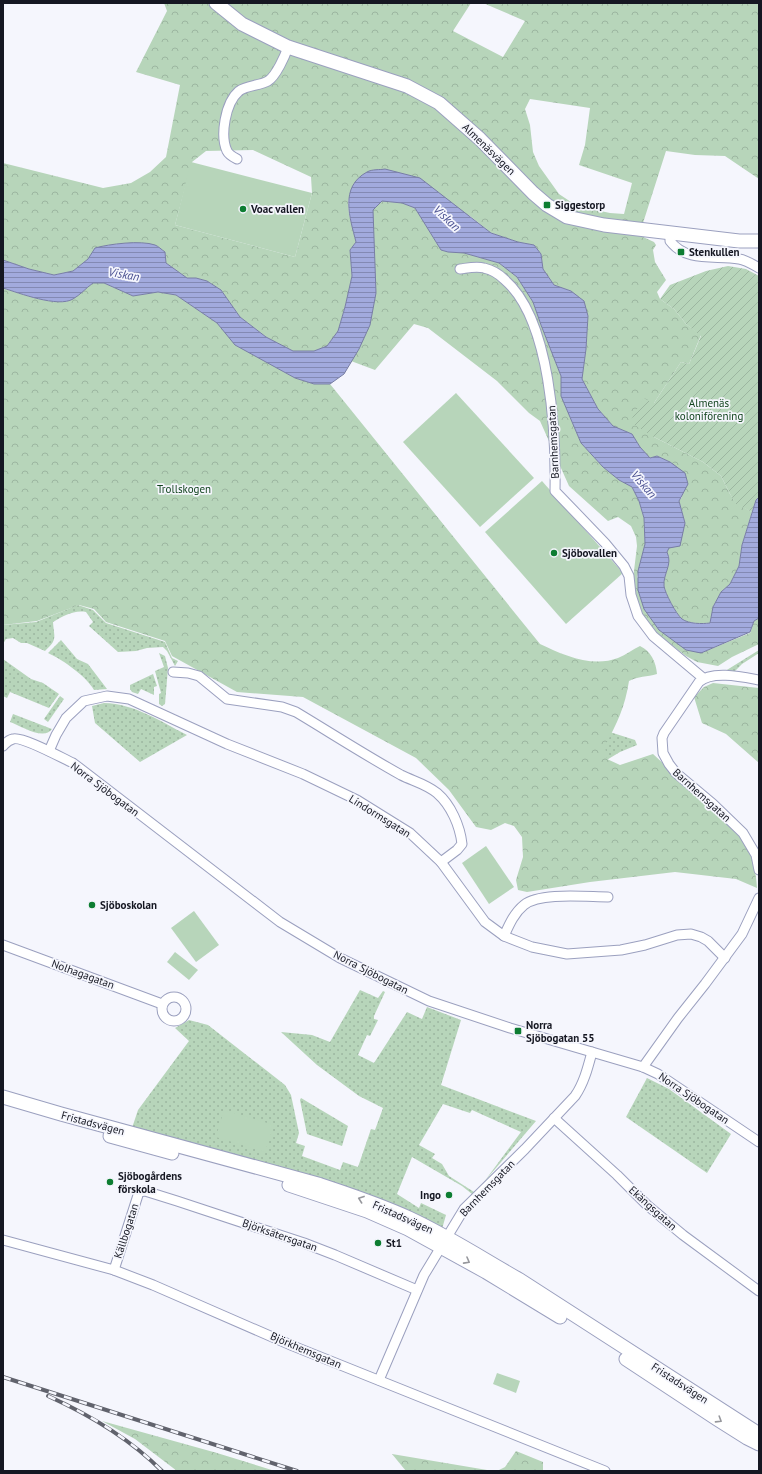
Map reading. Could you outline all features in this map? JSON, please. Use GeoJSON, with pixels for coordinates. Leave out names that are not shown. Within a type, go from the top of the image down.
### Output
{"type":"FeatureCollection","features":[{"type":"Feature","properties":{"kind":"street","name":"Almenäsvägen"},"geometry":{"type":"LineString","coordinates":[[216,3],[242,24],[288,47],[407,86],[439,103],[480,139],[533,194],[567,217],[604,225],[739,241],[759,241]]}},
{"type":"Feature","properties":{"kind":"street"},"geometry":{"type":"LineString","coordinates":[[236,159],[228,153],[224,139],[225,119],[233,100],[239,91],[268,81],[276,71],[288,47]]}},
{"type":"Feature","properties":{"kind":"street"},"geometry":{"type":"LineString","coordinates":[[670,233],[670,241],[681,252],[696,256],[741,259],[759,268]]}},
{"type":"Feature","properties":{"kind":"street","name":"Barnhemsgatan"},"geometry":{"type":"LineString","coordinates":[[460,269],[483,267],[492,270],[512,286],[520,296],[528,312],[544,361],[551,398],[554,436],[555,491],[605,543],[624,566],[630,576],[631,595],[638,616],[653,636],[702,678],[664,733],[662,738],[663,753],[676,773],[713,804],[743,833],[756,855],[759,870]]}},
{"type":"Feature","properties":{"kind":"street"},"geometry":{"type":"LineString","coordinates":[[173,672],[188,673],[199,676],[227,699],[282,707],[296,712],[402,775],[426,786],[437,794],[450,809],[461,833],[462,844],[457,850],[441,862]]}},
{"type":"Feature","properties":{"kind":"street"},"geometry":{"type":"LineString","coordinates":[[702,678],[712,675],[759,680]]}},
{"type":"Feature","properties":{"kind":"street","name":"Lindormsgatan"},"geometry":{"type":"LineString","coordinates":[[49,751],[66,718],[84,702],[107,696],[129,698],[227,744],[303,774],[357,800],[410,833],[441,862],[485,922],[504,936],[532,947],[567,954],[621,950],[645,945],[677,935],[691,934],[708,941],[725,958]]}},
{"type":"Feature","properties":{"kind":"street","name":"Norra Sjöbogatan"},"geometry":{"type":"LineString","coordinates":[[3,746],[8,741],[17,739],[49,751],[73,764],[280,922],[340,958],[428,1001],[510,1028],[643,1067],[672,1082],[759,1142]]}},
{"type":"Feature","properties":{"kind":"street"},"geometry":{"type":"LineString","coordinates":[[504,936],[513,917],[525,904],[533,900],[544,897],[608,897]]}},
{"type":"Feature","properties":{"kind":"street"},"geometry":{"type":"LineString","coordinates":[[643,1067],[742,934],[759,898]]}},
{"type":"Feature","properties":{"kind":"street","name":"Nolhagagatan"},"geometry":{"type":"LineString","coordinates":[[3,945],[162,1004]]}},
{"type":"Feature","properties":{"kind":"street","name":"Barnhemsgatan"},"geometry":{"type":"LineString","coordinates":[[379,1380],[424,1275],[464,1209],[580,1090],[592,1052]]}},
{"type":"Feature","properties":{"kind":"street","name":"Fristadsvägen"},"geometry":{"type":"LineString","coordinates":[[3,1097],[318,1184],[410,1218],[443,1242],[717,1420],[759,1444]]}},
{"type":"Feature","properties":{"kind":"street","name":"Fristadsvägen"},"geometry":{"type":"LineString","coordinates":[[3,1106],[270,1179],[367,1211],[443,1242],[520,1280],[759,1434]]}},
{"type":"Feature","properties":{"kind":"street","name":"Ekängsgatan"},"geometry":{"type":"LineString","coordinates":[[554,1118],[618,1175],[647,1205],[683,1235],[759,1290]]}},
{"type":"Feature","properties":{"kind":"street","name":"Björksätersgatan"},"geometry":{"type":"LineString","coordinates":[[139,1192],[145,1191],[304,1243],[417,1290]]}},
{"type":"Feature","properties":{"kind":"street","name":"Källbogatan"},"geometry":{"type":"LineString","coordinates":[[114,1270],[139,1192]]}},
{"type":"Feature","properties":{"kind":"street","name":"Björkhemsgatan"},"geometry":{"type":"LineString","coordinates":[[3,1240],[114,1270],[160,1287],[293,1346],[605,1471]]}},
{"type":"Feature","properties":{"kind":"green space"},"geometry":{"type":"Polygon","coordinates":[[[164,3],[471,3],[453,31],[503,57],[525,21],[483,3],[759,3],[759,179],[725,156],[695,155],[666,151],[643,223],[641,236],[654,242],[656,245],[653,250],[655,262],[666,280],[657,292],[660,299],[674,309],[686,324],[701,335],[689,364],[681,362],[654,403],[654,437],[703,462],[721,476],[736,503],[752,512],[742,545],[739,566],[730,584],[721,592],[713,607],[710,623],[685,621],[682,619],[671,603],[664,586],[669,561],[667,552],[668,548],[685,523],[679,501],[682,497],[670,462],[657,456],[650,458],[640,447],[632,434],[613,426],[598,409],[582,379],[588,316],[571,291],[554,285],[543,269],[541,254],[534,245],[518,242],[491,233],[470,216],[354,183],[348,201],[349,214],[356,242],[350,250],[352,276],[345,307],[338,331],[327,346],[314,351],[293,351],[266,337],[240,317],[221,290],[207,281],[196,278],[187,278],[166,263],[165,252],[154,245],[140,243],[109,245],[96,248],[88,259],[73,271],[54,275],[29,269],[3,260],[3,163],[103,188],[131,183],[150,172],[166,157],[180,85],[136,72],[167,11],[164,3]],[[530,99],[525,109],[530,125],[533,152],[539,166],[559,194],[577,206],[610,213],[624,214],[632,183],[579,165],[585,145],[590,108],[530,99]],[[253,150],[206,151],[192,162],[175,225],[295,257],[312,193],[311,177],[253,150]]]}},
{"type":"Feature","properties":{"kind":"green space","name":"Voac vallen"},"geometry":{"type":"Polygon","coordinates":[[[191,162],[312,193],[295,257],[175,225],[191,162]]]}},
{"type":"Feature","properties":{"kind":"green space"},"geometry":{"type":"Polygon","coordinates":[[[382,201],[402,203],[415,208],[441,250],[464,253],[499,263],[517,277],[533,302],[561,376],[561,396],[581,443],[603,467],[619,480],[632,487],[639,501],[644,518],[645,544],[637,577],[701,653],[750,633],[754,621],[759,618],[759,644],[732,657],[718,666],[697,662],[663,641],[641,612],[634,588],[633,579],[637,546],[636,537],[631,526],[618,517],[608,521],[569,486],[540,421],[529,413],[497,381],[428,328],[414,324],[375,370],[351,361],[359,349],[373,241],[373,210],[382,201]]]}},
{"type":"Feature","properties":{"kind":"green space","name":"Almenäs koloniförening"},"geometry":{"type":"Polygon","coordinates":[[[728,266],[746,269],[759,276],[759,497],[756,500],[752,512],[736,504],[721,476],[703,462],[654,437],[630,422],[643,398],[654,403],[681,362],[689,364],[701,336],[686,324],[674,309],[660,299],[670,285],[706,271],[728,266]]]}},
{"type":"Feature","properties":{"kind":"green space","name":"Trollskogen"},"geometry":{"type":"Polygon","coordinates":[[[93,283],[104,283],[133,296],[158,292],[176,295],[217,323],[236,345],[295,378],[314,384],[330,384],[540,644],[568,656],[598,662],[618,658],[640,646],[644,648],[654,661],[657,674],[636,678],[629,681],[620,715],[605,746],[607,759],[620,765],[653,754],[745,839],[750,851],[756,875],[757,888],[736,879],[675,872],[590,882],[527,892],[518,890],[516,880],[523,857],[522,837],[514,826],[505,823],[491,830],[476,827],[449,790],[416,758],[303,697],[237,692],[172,656],[165,641],[106,622],[94,609],[79,605],[37,621],[3,625],[3,288],[38,299],[58,302],[73,299],[93,283]]]}},
{"type":"Feature","properties":{"kind":"green space"},"geometry":{"type":"Polygon","coordinates":[[[456,393],[534,478],[480,527],[403,442],[456,393]]]}},
{"type":"Feature","properties":{"kind":"green space","name":"Sjöbovallen"},"geometry":{"type":"Polygon","coordinates":[[[542,481],[623,573],[566,624],[485,532],[542,481]]]}},
{"type":"Feature","properties":{"kind":"green space"},"geometry":{"type":"Polygon","coordinates":[[[78,605],[93,610],[106,623],[165,642],[172,658],[178,661],[175,666],[167,651],[163,647],[118,652],[89,626],[93,622],[86,612],[73,613],[53,622],[54,641],[45,651],[27,643],[21,643],[13,638],[6,639],[3,644],[3,625],[36,622],[78,605]]]}},
{"type":"Feature","properties":{"kind":"green space"},"geometry":{"type":"Polygon","coordinates":[[[61,640],[77,659],[88,664],[107,689],[94,690],[86,679],[74,669],[48,653],[61,640]]]}},
{"type":"Feature","properties":{"kind":"green space"},"geometry":{"type":"Polygon","coordinates":[[[759,650],[759,653],[742,664],[733,673],[722,673],[759,650]]]}},
{"type":"Feature","properties":{"kind":"green space"},"geometry":{"type":"Polygon","coordinates":[[[159,653],[165,656],[168,668],[165,704],[162,706],[159,704],[159,694],[161,693],[155,671],[164,667],[159,653]]]}},
{"type":"Feature","properties":{"kind":"green space"},"geometry":{"type":"Polygon","coordinates":[[[3,659],[31,679],[43,683],[59,694],[49,708],[10,692],[7,698],[3,696],[3,659]]]}},
{"type":"Feature","properties":{"kind":"green space"},"geometry":{"type":"Polygon","coordinates":[[[153,674],[157,686],[154,687],[154,695],[141,689],[138,694],[132,692],[130,685],[153,674]]]}},
{"type":"Feature","properties":{"kind":"green space"},"geometry":{"type":"Polygon","coordinates":[[[713,683],[759,688],[759,763],[726,734],[702,723],[694,697],[704,687],[713,683]]]}},
{"type":"Feature","properties":{"kind":"green space"},"geometry":{"type":"Polygon","coordinates":[[[60,696],[64,699],[48,722],[44,719],[60,696]]]}},
{"type":"Feature","properties":{"kind":"green space"},"geometry":{"type":"Polygon","coordinates":[[[104,703],[126,706],[137,710],[187,735],[140,762],[95,723],[92,706],[104,703]]]}},
{"type":"Feature","properties":{"kind":"green space"},"geometry":{"type":"Polygon","coordinates":[[[13,714],[52,729],[44,734],[32,732],[10,722],[13,714]]]}},
{"type":"Feature","properties":{"kind":"green space"},"geometry":{"type":"Polygon","coordinates":[[[594,727],[635,740],[637,745],[620,752],[600,764],[594,727]]]}},
{"type":"Feature","properties":{"kind":"green space"},"geometry":{"type":"Polygon","coordinates":[[[486,846],[514,887],[489,904],[462,863],[486,846]]]}},
{"type":"Feature","properties":{"kind":"green space"},"geometry":{"type":"Polygon","coordinates":[[[194,911],[219,945],[196,962],[171,928],[194,911]]]}},
{"type":"Feature","properties":{"kind":"green space"},"geometry":{"type":"Polygon","coordinates":[[[175,952],[198,970],[189,980],[167,962],[175,952]]]}},
{"type":"Feature","properties":{"kind":"green space"},"geometry":{"type":"Polygon","coordinates":[[[360,990],[378,998],[383,991],[385,992],[374,1016],[374,1019],[378,1020],[370,1036],[367,1035],[358,1055],[374,1063],[407,1012],[422,1019],[427,1007],[461,1020],[441,1085],[536,1121],[484,1182],[521,1132],[472,1110],[470,1113],[443,1104],[419,1145],[435,1154],[432,1158],[442,1164],[449,1176],[474,1192],[472,1194],[462,1186],[412,1157],[397,1194],[419,1208],[421,1203],[446,1215],[442,1229],[132,1128],[138,1110],[189,1041],[175,1028],[189,1020],[208,1025],[285,1085],[291,1095],[299,1133],[296,1143],[305,1146],[302,1156],[340,1170],[343,1162],[358,1167],[371,1129],[375,1130],[383,1108],[359,1096],[317,1065],[281,1032],[312,1035],[330,1042],[360,990]]]}},
{"type":"Feature","properties":{"kind":"green space"},"geometry":{"type":"Polygon","coordinates":[[[647,1078],[669,1089],[731,1134],[707,1173],[626,1117],[647,1078]]]}},
{"type":"Feature","properties":{"kind":"green space"},"geometry":{"type":"Polygon","coordinates":[[[301,1098],[348,1126],[342,1146],[307,1134],[300,1100],[301,1098]]]}},
{"type":"Feature","properties":{"kind":"green space"},"geometry":{"type":"Polygon","coordinates":[[[224,1110],[274,1125],[265,1152],[216,1137],[224,1110]]]}},
{"type":"Feature","properties":{"kind":"green space"},"geometry":{"type":"Polygon","coordinates":[[[497,1373],[520,1381],[516,1393],[493,1384],[497,1373]]]}},
{"type":"Feature","properties":{"kind":"green space"},"geometry":{"type":"Polygon","coordinates":[[[102,1421],[275,1471],[177,1471],[135,1439],[102,1421]]]}},
{"type":"Feature","properties":{"kind":"green space"},"geometry":{"type":"Polygon","coordinates":[[[516,1451],[543,1462],[543,1471],[497,1471],[505,1467],[516,1451]]]}},
{"type":"Feature","properties":{"kind":"green space"},"geometry":{"type":"Polygon","coordinates":[[[392,1454],[493,1471],[406,1471],[392,1454]]]}},
{"type":"Feature","properties":{"kind":"water","name":"Viskan"},"geometry":{"type":"Polygon","coordinates":[[[385,169],[420,178],[491,233],[518,242],[534,245],[541,254],[543,269],[554,285],[571,291],[584,301],[588,316],[582,379],[598,409],[613,426],[632,434],[640,447],[650,458],[657,456],[670,462],[685,473],[688,484],[679,501],[685,523],[680,546],[669,548],[667,552],[669,561],[664,586],[677,613],[685,621],[692,623],[710,623],[713,607],[721,592],[730,584],[739,566],[742,545],[756,500],[759,497],[759,618],[754,621],[750,632],[701,653],[686,650],[659,630],[644,609],[638,590],[638,571],[645,544],[644,518],[639,501],[632,487],[619,480],[603,467],[581,443],[561,396],[561,376],[533,302],[517,277],[499,263],[464,253],[441,250],[415,208],[402,203],[382,201],[373,210],[376,293],[370,325],[359,349],[344,374],[330,384],[314,384],[295,378],[235,345],[217,323],[176,295],[158,292],[133,296],[104,283],[93,283],[73,299],[58,302],[38,299],[3,288],[3,260],[29,269],[54,275],[73,271],[88,259],[95,248],[125,243],[149,244],[156,246],[165,252],[166,263],[187,278],[196,278],[207,281],[221,290],[240,317],[266,337],[293,351],[314,351],[327,346],[338,331],[345,307],[352,276],[350,250],[356,242],[349,213],[350,194],[353,186],[358,178],[367,172],[385,169]]]}},
{"type":"Feature","properties":{"kind":"railway"},"geometry":{"type":"LineString","coordinates":[[3,1377],[297,1471]]}},
{"type":"Feature","properties":{"kind":"railway"},"geometry":{"type":"LineString","coordinates":[[48,1396],[79,1411],[108,1428],[136,1448],[162,1471]]}},
{"type":"Feature","properties":{"kind":"place","name":"Siggestorp"},"geometry":{"type":"Point","coordinates":[547,205]}},
{"type":"Feature","properties":{"kind":"place","name":"Voac vallen"},"geometry":{"type":"Point","coordinates":[243,209]}},
{"type":"Feature","properties":{"kind":"place","name":"Stenkullen"},"geometry":{"type":"Point","coordinates":[681,252]}},
{"type":"Feature","properties":{"kind":"place","name":"Sjöbovallen"},"geometry":{"type":"Point","coordinates":[554,553]}},
{"type":"Feature","properties":{"kind":"place","name":"Sjöboskolan"},"geometry":{"type":"Point","coordinates":[92,905]}},
{"type":"Feature","properties":{"kind":"place","name":"Norra Sjöbogatan 55"},"geometry":{"type":"Point","coordinates":[518,1031]}},
{"type":"Feature","properties":{"kind":"place","name":"Sjöbogårdens förskola"},"geometry":{"type":"Point","coordinates":[110,1182]}},
{"type":"Feature","properties":{"kind":"place","name":"Ingo"},"geometry":{"type":"Point","coordinates":[449,1195]}},
{"type":"Feature","properties":{"kind":"place","name":"St1"},"geometry":{"type":"Point","coordinates":[378,1243]}}]}
